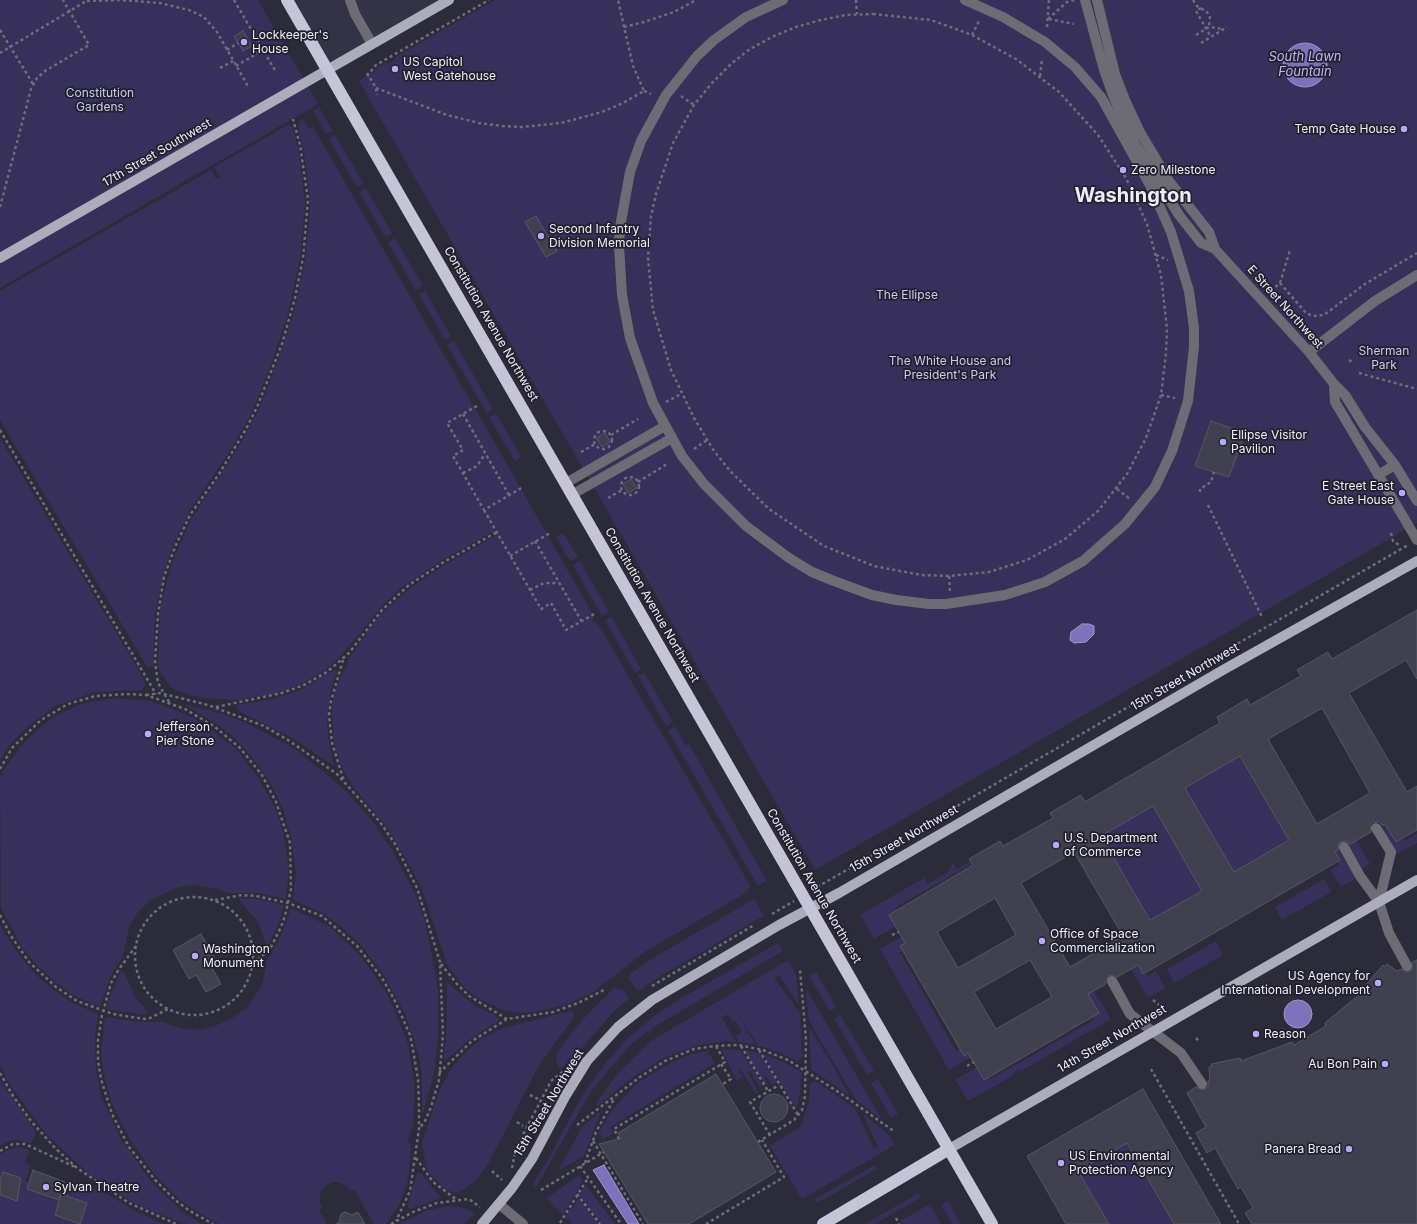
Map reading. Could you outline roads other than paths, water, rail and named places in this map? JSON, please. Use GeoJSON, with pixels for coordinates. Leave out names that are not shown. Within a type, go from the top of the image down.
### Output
{"type":"FeatureCollection","features":[{"type":"Feature","properties":{"kind":"highway","name":"Constitution Avenue Northwest"},"geometry":{"type":"LineString","coordinates":[[288,0],[992,1224]]}},
{"type":"Feature","properties":{"kind":"highway","name":"14th Street Northwest"},"geometry":{"type":"LineString","coordinates":[[823,1224],[949,1149]]}},
{"type":"Feature","properties":{"kind":"main road","name":"17th Street Southwest"},"geometry":{"type":"LineString","coordinates":[[0,258],[449,0]]}},
{"type":"Feature","properties":{"kind":"main road","name":"15th Street Northwest"},"geometry":{"type":"LineString","coordinates":[[482,1224],[499,1204],[532,1159],[566,1095],[588,1060],[613,1032],[640,1009],[666,990],[1223,670],[1417,561]]}},
{"type":"Feature","properties":{"kind":"main road","name":"14th Street Northwest"},"geometry":{"type":"LineString","coordinates":[[949,1149],[1416,882]]}},
{"type":"Feature","properties":{"kind":"street"},"geometry":{"type":"LineString","coordinates":[[350,0],[355,14],[372,44]]}},
{"type":"Feature","properties":{"kind":"street"},"geometry":{"type":"LineString","coordinates":[[783,0],[746,17],[728,29],[687,67],[671,87],[655,113],[642,141],[630,172],[620,227],[619,253],[622,295],[635,357],[648,393],[686,462],[722,504],[768,544],[812,572],[872,595],[911,603],[946,604],[985,599],[1027,590],[1045,582],[1083,561],[1125,524],[1146,499],[1162,474],[1185,415],[1190,388],[1194,328],[1189,291],[1178,251],[1146,178],[1111,114],[1091,84],[1061,54],[1038,37],[1003,17],[964,0]]}},
{"type":"Feature","properties":{"kind":"street","name":"E Street Northwest"},"geometry":{"type":"LineString","coordinates":[[1085,0],[1112,91],[1135,144],[1179,215],[1202,243],[1215,249],[1309,352],[1334,384],[1345,395],[1365,427],[1395,465],[1417,501]]}},
{"type":"Feature","properties":{"kind":"street","name":"E Street Northwest"},"geometry":{"type":"LineString","coordinates":[[1097,0],[1115,74],[1137,126],[1169,181],[1209,232],[1215,249]]}},
{"type":"Feature","properties":{"kind":"street"},"geometry":{"type":"LineString","coordinates":[[1309,352],[1375,301],[1417,275]]}},
{"type":"Feature","properties":{"kind":"street"},"geometry":{"type":"LineString","coordinates":[[1334,384],[1335,402],[1378,475],[1414,542]]}},
{"type":"Feature","properties":{"kind":"street"},"geometry":{"type":"LineString","coordinates":[[566,483],[665,426]]}},
{"type":"Feature","properties":{"kind":"street"},"geometry":{"type":"LineString","coordinates":[[573,494],[672,438]]}},
{"type":"Feature","properties":{"kind":"street"},"geometry":{"type":"LineString","coordinates":[[1378,475],[1395,465]]}},
{"type":"Feature","properties":{"kind":"street"},"geometry":{"type":"LineString","coordinates":[[1376,828],[1391,852],[1380,902]]}},
{"type":"Feature","properties":{"kind":"street"},"geometry":{"type":"LineString","coordinates":[[1344,847],[1360,876],[1380,902],[1389,933],[1407,966]]}},
{"type":"Feature","properties":{"kind":"street"},"geometry":{"type":"LineString","coordinates":[[1112,980],[1130,1014],[1181,1053],[1202,1084]]}},
{"type":"Feature","properties":{"kind":"street"},"geometry":{"type":"LineString","coordinates":[[499,1204],[523,1224]]}},
{"type":"Feature","properties":{"kind":"water","name":"South Lawn Fountain"},"geometry":{"type":"Polygon","coordinates":[[[1301,43],[1309,43],[1314,44],[1321,49],[1326,56],[1326,74],[1321,81],[1314,86],[1301,87],[1293,84],[1286,77],[1283,69],[1283,61],[1286,53],[1293,46],[1301,43]]]}},
{"type":"Feature","properties":{"kind":"water"},"geometry":{"type":"Polygon","coordinates":[[[1082,624],[1094,626],[1094,634],[1086,642],[1074,643],[1070,640],[1071,632],[1082,624]]]}},
{"type":"Feature","properties":{"kind":"water"},"geometry":{"type":"Polygon","coordinates":[[[1298,1000],[1308,1004],[1312,1014],[1308,1024],[1298,1028],[1288,1024],[1284,1014],[1288,1004],[1298,1000]]]}},
{"type":"Feature","properties":{"kind":"water"},"geometry":{"type":"Polygon","coordinates":[[[604,1165],[639,1224],[628,1224],[593,1170],[604,1165]]]}},
{"type":"Feature","properties":{"kind":"place","name":"Lockkeeper's House"},"geometry":{"type":"Point","coordinates":[244,42]}},
{"type":"Feature","properties":{"kind":"place","name":"US Capitol West Gatehouse"},"geometry":{"type":"Point","coordinates":[395,69]}},
{"type":"Feature","properties":{"kind":"place","name":"Temp Gate House"},"geometry":{"type":"Point","coordinates":[1404,129]}},
{"type":"Feature","properties":{"kind":"place","name":"Zero Milestone"},"geometry":{"type":"Point","coordinates":[1123,170]}},
{"type":"Feature","properties":{"kind":"place","name":"Second Infantry Division Memorial"},"geometry":{"type":"Point","coordinates":[541,236]}},
{"type":"Feature","properties":{"kind":"place","name":"Ellipse Visitor Pavilion"},"geometry":{"type":"Point","coordinates":[1223,442]}},
{"type":"Feature","properties":{"kind":"place","name":"E Street East Gate House"},"geometry":{"type":"Point","coordinates":[1402,493]}},
{"type":"Feature","properties":{"kind":"place","name":"Jefferson Pier Stone"},"geometry":{"type":"Point","coordinates":[148,734]}},
{"type":"Feature","properties":{"kind":"place","name":"U.S. Department of Commerce"},"geometry":{"type":"Point","coordinates":[1056,845]}},
{"type":"Feature","properties":{"kind":"place","name":"Office of Space Commercialization"},"geometry":{"type":"Point","coordinates":[1042,941]}},
{"type":"Feature","properties":{"kind":"place","name":"Washington Monument"},"geometry":{"type":"Point","coordinates":[195,956]}},
{"type":"Feature","properties":{"kind":"place","name":"US Agency for International Development"},"geometry":{"type":"Point","coordinates":[1378,983]}},
{"type":"Feature","properties":{"kind":"place","name":"Reason"},"geometry":{"type":"Point","coordinates":[1256,1034]}},
{"type":"Feature","properties":{"kind":"place","name":"Au Bon Pain"},"geometry":{"type":"Point","coordinates":[1385,1064]}},
{"type":"Feature","properties":{"kind":"place","name":"Panera Bread"},"geometry":{"type":"Point","coordinates":[1349,1149]}},
{"type":"Feature","properties":{"kind":"place","name":"US Environmental Protection Agency"},"geometry":{"type":"Point","coordinates":[1061,1163]}},
{"type":"Feature","properties":{"kind":"place","name":"Sylvan Theatre"},"geometry":{"type":"Point","coordinates":[46,1187]}},
{"type":"Feature","properties":{"kind":"district","name":"Washington"},"geometry":{"type":"Point","coordinates":[1133,196]}},
{"type":"Feature","properties":{"kind":"park label","name":"Constitution Gardens"},"geometry":{"type":"Point","coordinates":[100,100]}},
{"type":"Feature","properties":{"kind":"park label","name":"The Ellipse"},"geometry":{"type":"Point","coordinates":[907,295]}},
{"type":"Feature","properties":{"kind":"park label","name":"Sherman Park"},"geometry":{"type":"Point","coordinates":[1384,358]}},
{"type":"Feature","properties":{"kind":"park label","name":"The White House and President's Park"},"geometry":{"type":"Point","coordinates":[950,368]}}]}
